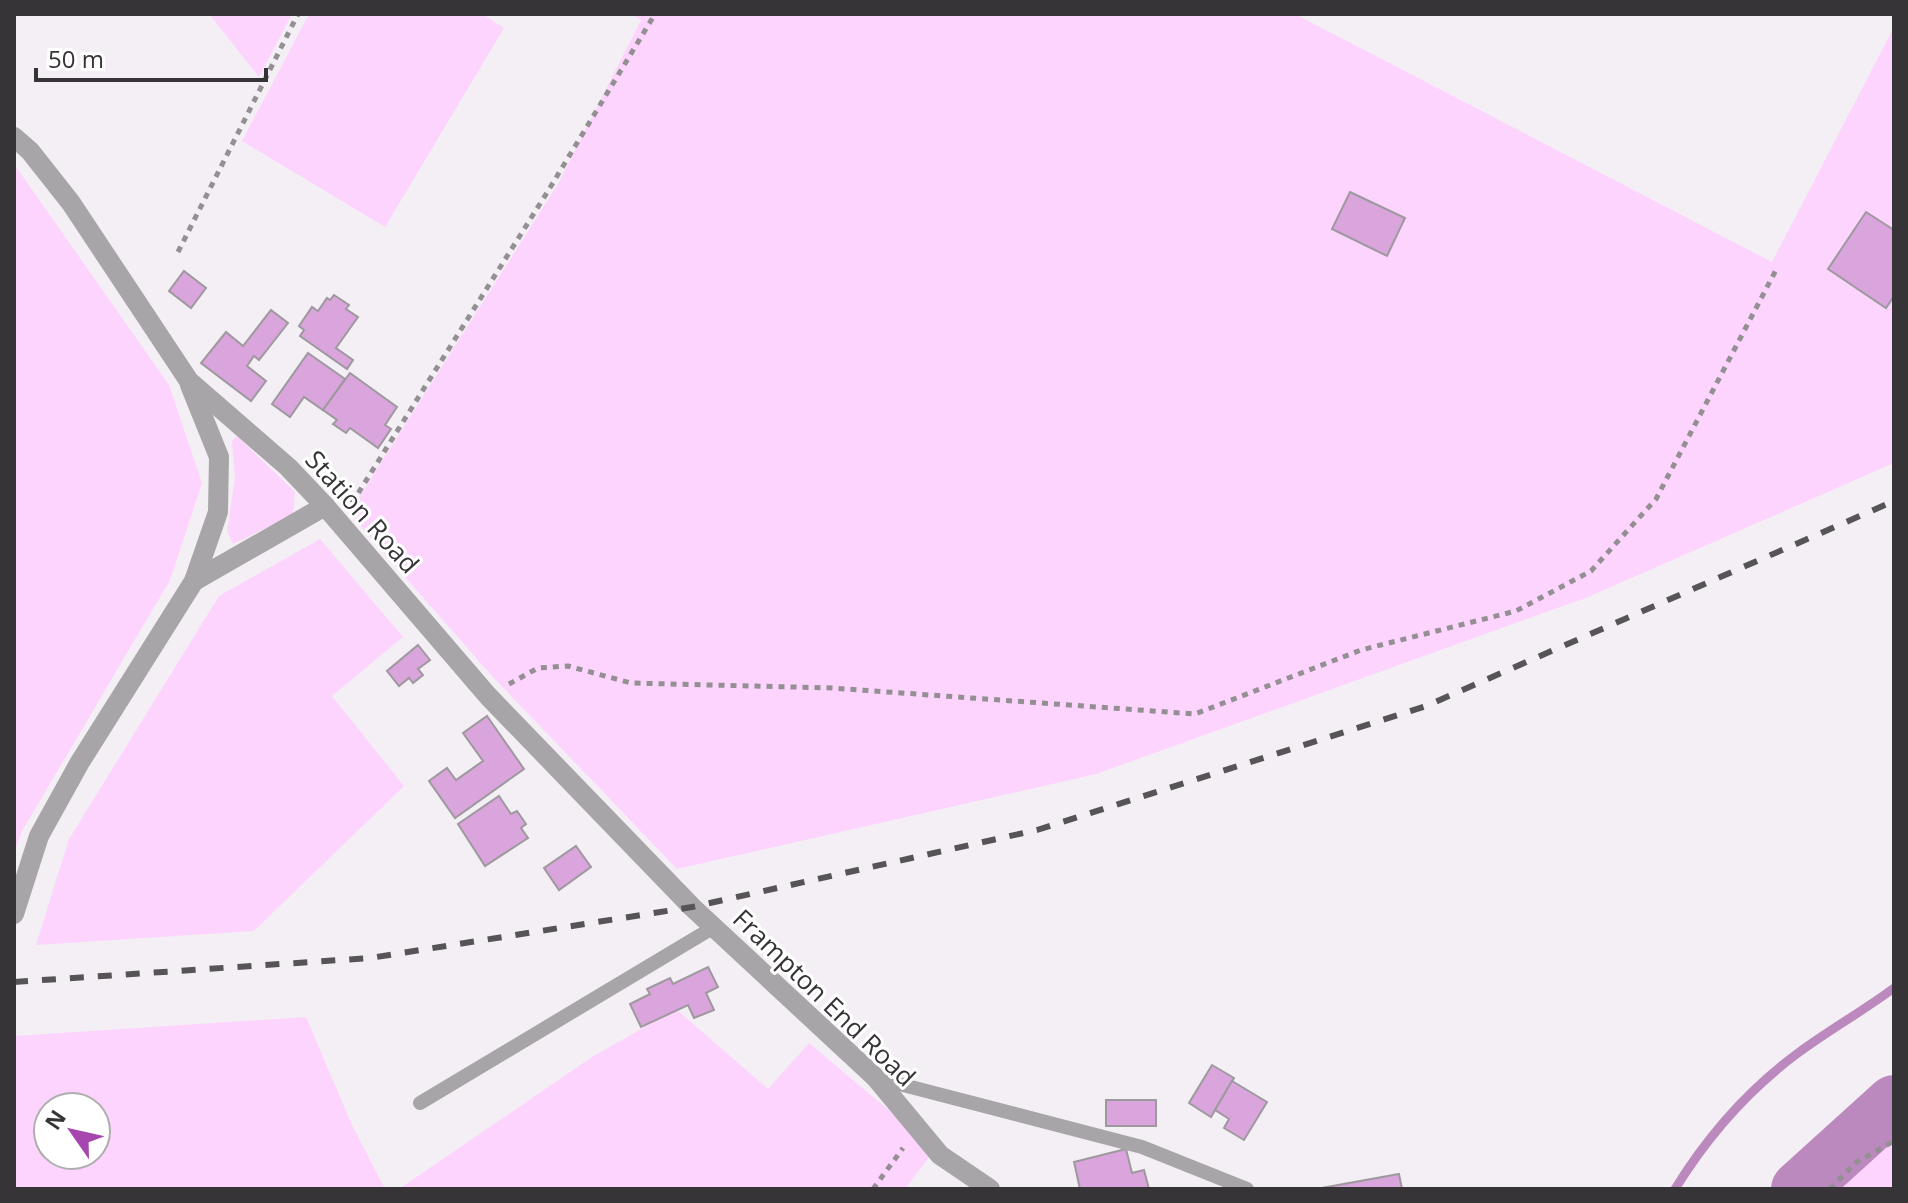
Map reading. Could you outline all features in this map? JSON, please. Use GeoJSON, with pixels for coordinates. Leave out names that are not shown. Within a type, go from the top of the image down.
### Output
{"type":"FeatureCollection","features":[{"type":"Feature","properties":{"kind":"street","name":"Station Road"},"geometry":{"type":"LineString","coordinates":[[14,137],[30,151],[71,203],[189,381],[288,467],[488,696],[692,907]]}},
{"type":"Feature","properties":{"kind":"street"},"geometry":{"type":"LineString","coordinates":[[14,914],[39,836],[80,762],[194,581],[218,512],[219,457],[189,381]]}},
{"type":"Feature","properties":{"kind":"street"},"geometry":{"type":"LineString","coordinates":[[194,581],[325,506]]}},
{"type":"Feature","properties":{"kind":"street","name":"Frampton End Road"},"geometry":{"type":"LineString","coordinates":[[692,907],[876,1078],[940,1155],[990,1189]]}},
{"type":"Feature","properties":{"kind":"lane"},"geometry":{"type":"LineString","coordinates":[[420,1103],[714,927]]}},
{"type":"Feature","properties":{"kind":"lane"},"geometry":{"type":"LineString","coordinates":[[876,1078],[1142,1147],[1247,1189]]}},
{"type":"Feature","properties":{"kind":"path"},"geometry":{"type":"LineString","coordinates":[[178,252],[298,14]]}},
{"type":"Feature","properties":{"kind":"path"},"geometry":{"type":"LineString","coordinates":[[339,524],[548,191],[652,15]]}},
{"type":"Feature","properties":{"kind":"path"},"geometry":{"type":"LineString","coordinates":[[488,696],[538,668],[568,666],[631,683],[832,688],[1195,714],[1361,650],[1516,611],[1591,571],[1656,499],[1776,270]]}},
{"type":"Feature","properties":{"kind":"path"},"geometry":{"type":"LineString","coordinates":[[873,1189],[893,1158],[919,1130]]}},
{"type":"Feature","properties":{"kind":"path"},"geometry":{"type":"LineString","coordinates":[[1830,1189],[1855,1163],[1894,1141]]}},
{"type":"Feature","properties":{"kind":"shaded area"},"geometry":{"type":"Polygon","coordinates":[[[209,14],[292,14],[259,77],[209,14]]]}},
{"type":"Feature","properties":{"kind":"shaded area"},"geometry":{"type":"Polygon","coordinates":[[[309,14],[482,14],[504,28],[385,227],[242,141],[309,14]]]}},
{"type":"Feature","properties":{"kind":"shaded area"},"geometry":{"type":"Polygon","coordinates":[[[632,14],[1295,14],[1772,262],[1894,27],[1894,463],[1588,597],[1096,774],[677,869],[492,676],[349,513],[558,184],[641,20],[632,14]]]}},
{"type":"Feature","properties":{"kind":"shaded area"},"geometry":{"type":"Polygon","coordinates":[[[14,164],[169,385],[202,483],[170,580],[22,831],[14,853],[14,164]]]}},
{"type":"Feature","properties":{"kind":"shaded area"},"geometry":{"type":"Polygon","coordinates":[[[237,436],[295,492],[293,515],[233,544],[227,531],[235,478],[232,441],[237,436]]]}},
{"type":"Feature","properties":{"kind":"shaded area"},"geometry":{"type":"Polygon","coordinates":[[[320,539],[403,637],[332,696],[404,786],[254,931],[36,945],[69,839],[219,596],[320,539]]]}},
{"type":"Feature","properties":{"kind":"shaded area"},"geometry":{"type":"Polygon","coordinates":[[[676,1009],[768,1089],[809,1043],[935,1149],[905,1189],[399,1189],[592,1057],[676,1009]]]}},
{"type":"Feature","properties":{"kind":"shaded area"},"geometry":{"type":"Polygon","coordinates":[[[306,1017],[352,1125],[385,1189],[14,1189],[14,1036],[306,1017]]]}},
{"type":"Feature","properties":{"kind":"shaded area"},"geometry":{"type":"Polygon","coordinates":[[[1894,1124],[1894,1189],[1810,1189],[1894,1124]]]}},
{"type":"Feature","properties":{"kind":"building"},"geometry":{"type":"Polygon","coordinates":[[[1350,192],[1405,218],[1387,256],[1332,229],[1350,192]]]}},
{"type":"Feature","properties":{"kind":"building"},"geometry":{"type":"Polygon","coordinates":[[[1866,212],[1894,230],[1894,296],[1886,308],[1828,269],[1866,212]]]}},
{"type":"Feature","properties":{"kind":"building"},"geometry":{"type":"Polygon","coordinates":[[[184,271],[206,288],[191,308],[169,291],[184,271]]]}},
{"type":"Feature","properties":{"kind":"building"},"geometry":{"type":"Polygon","coordinates":[[[334,295],[349,305],[346,309],[358,317],[336,348],[353,360],[347,369],[300,336],[304,330],[299,326],[312,307],[318,311],[327,298],[330,300],[334,295]]]}},
{"type":"Feature","properties":{"kind":"building"},"geometry":{"type":"Polygon","coordinates":[[[271,310],[288,323],[259,360],[254,356],[247,366],[266,381],[251,401],[201,363],[226,332],[243,346],[271,310]]]}},
{"type":"Feature","properties":{"kind":"building"},"geometry":{"type":"Polygon","coordinates":[[[308,353],[345,379],[323,410],[304,397],[290,417],[272,404],[308,353]]]}},
{"type":"Feature","properties":{"kind":"building"},"geometry":{"type":"Polygon","coordinates":[[[350,373],[397,407],[385,425],[391,429],[378,448],[350,428],[346,433],[333,424],[337,420],[323,410],[350,373]]]}},
{"type":"Feature","properties":{"kind":"building"},"geometry":{"type":"Polygon","coordinates":[[[418,645],[430,660],[418,669],[423,675],[413,683],[409,678],[399,686],[387,671],[418,645]]]}},
{"type":"Feature","properties":{"kind":"building"},"geometry":{"type":"Polygon","coordinates":[[[487,716],[524,769],[455,818],[429,781],[447,768],[456,780],[483,761],[463,733],[487,716]]]}},
{"type":"Feature","properties":{"kind":"building"},"geometry":{"type":"Polygon","coordinates":[[[499,796],[511,814],[517,811],[526,824],[521,828],[528,838],[485,866],[458,824],[499,796]]]}},
{"type":"Feature","properties":{"kind":"building"},"geometry":{"type":"Polygon","coordinates":[[[576,846],[591,867],[559,890],[544,868],[576,846]]]}},
{"type":"Feature","properties":{"kind":"building"},"geometry":{"type":"Polygon","coordinates":[[[708,967],[718,987],[706,993],[714,1010],[694,1018],[688,1005],[641,1027],[630,1004],[650,994],[647,989],[670,978],[673,984],[708,967]]]}},
{"type":"Feature","properties":{"kind":"building"},"geometry":{"type":"Polygon","coordinates":[[[1212,1065],[1234,1078],[1211,1117],[1189,1103],[1212,1065]]]}},
{"type":"Feature","properties":{"kind":"building"},"geometry":{"type":"Polygon","coordinates":[[[1232,1081],[1267,1102],[1244,1140],[1224,1128],[1229,1119],[1215,1110],[1232,1081]]]}},
{"type":"Feature","properties":{"kind":"building"},"geometry":{"type":"Polygon","coordinates":[[[1106,1100],[1156,1100],[1156,1126],[1106,1126],[1106,1100]]]}},
{"type":"Feature","properties":{"kind":"building"},"geometry":{"type":"Polygon","coordinates":[[[1126,1149],[1132,1173],[1144,1170],[1149,1189],[1080,1189],[1074,1162],[1126,1149]]]}},
{"type":"Feature","properties":{"kind":"building"},"geometry":{"type":"Polygon","coordinates":[[[1399,1174],[1402,1189],[1316,1189],[1399,1174]]]}},
{"type":"Feature","properties":{"kind":"waterway"},"geometry":{"type":"LineString","coordinates":[[1675,1189],[1715,1133],[1762,1083],[1810,1045],[1894,988]]}},
{"type":"Feature","properties":{"kind":"waterway"},"geometry":{"type":"LineString","coordinates":[[1799,1189],[1894,1103]]}},
{"type":"Feature","properties":{"kind":"railway"},"geometry":{"type":"LineString","coordinates":[[14,982],[370,958],[692,907],[1037,830],[1426,706],[1894,501]]}}]}
